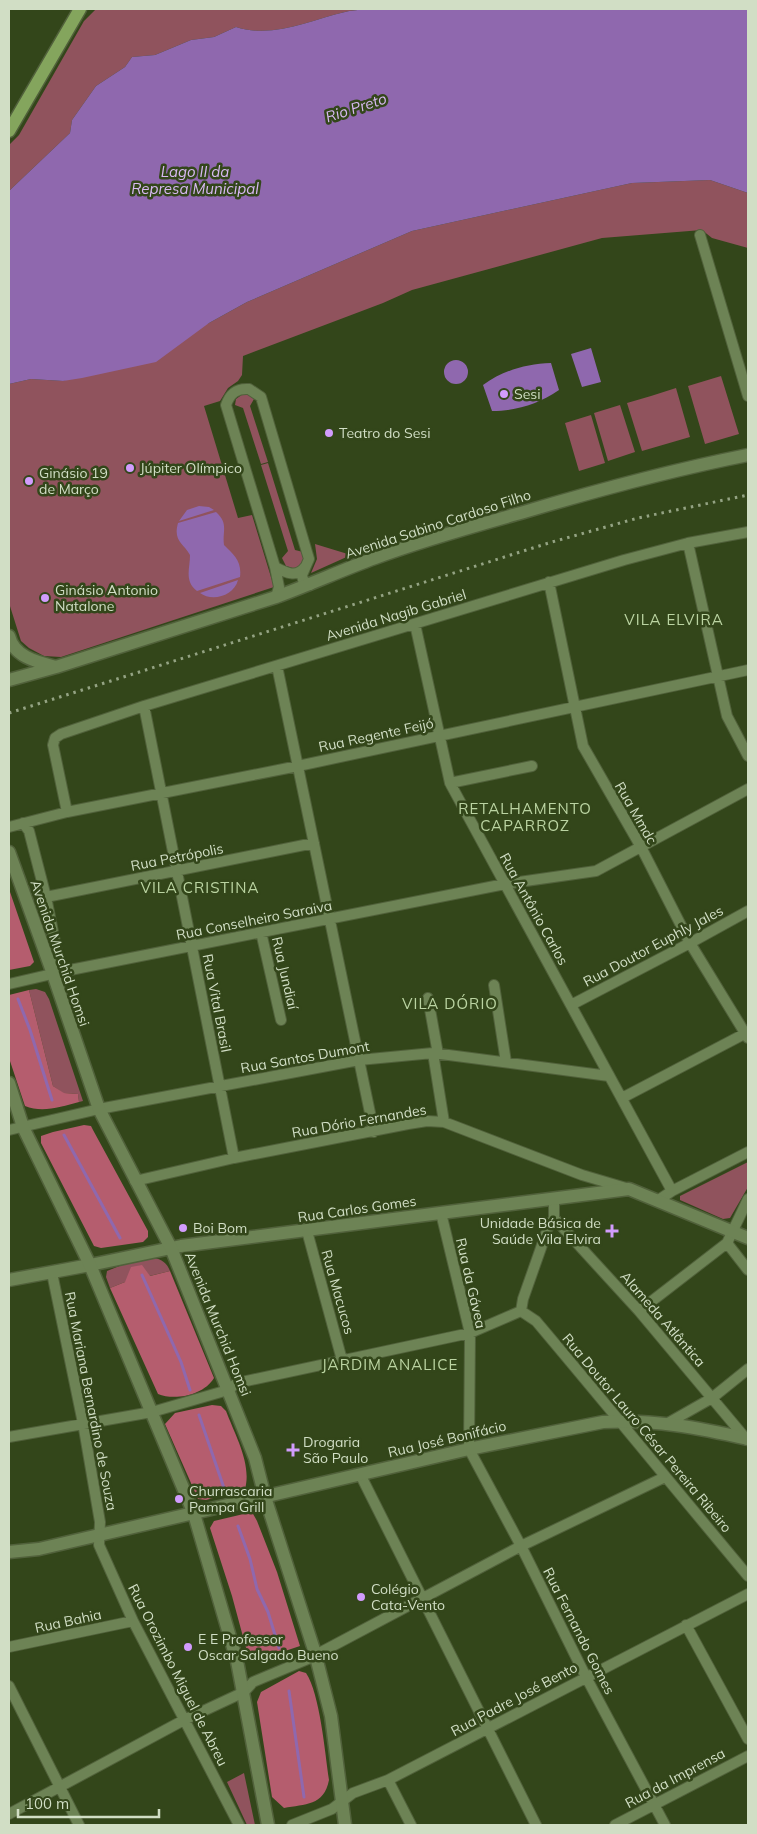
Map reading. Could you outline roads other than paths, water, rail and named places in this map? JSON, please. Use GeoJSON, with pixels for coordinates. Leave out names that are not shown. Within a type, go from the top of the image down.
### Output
{"type":"FeatureCollection","features":[{"type":"Feature","properties":{"kind":"main road"},"geometry":{"type":"LineString","coordinates":[[9,131],[80,9]]}},
{"type":"Feature","properties":{"kind":"main road","name":"Avenida Sabino Cardoso Filho"},"geometry":{"type":"LineString","coordinates":[[9,680],[56,668],[276,597],[375,558],[489,522],[616,485],[748,454]]}},
{"type":"Feature","properties":{"kind":"main road"},"geometry":{"type":"LineString","coordinates":[[10,639],[28,658],[56,668]]}},
{"type":"Feature","properties":{"kind":"main road"},"geometry":{"type":"LineString","coordinates":[[9,657],[10,639]]}},
{"type":"Feature","properties":{"kind":"main road","name":"Avenida Murchid Homsi"},"geometry":{"type":"LineString","coordinates":[[9,853],[57,973],[99,1109],[171,1248],[255,1458],[315,1654],[331,1716],[345,1825]]}},
{"type":"Feature","properties":{"kind":"main road"},"geometry":{"type":"LineString","coordinates":[[9,1083],[23,1127],[90,1265],[194,1514],[227,1624],[244,1692],[268,1825]]}},
{"type":"Feature","properties":{"kind":"main road"},"geometry":{"type":"LineString","coordinates":[[629,1189],[729,1238],[748,1238]]}},
{"type":"Feature","properties":{"kind":"main road","name":"Rua Carlos Gomes"},"geometry":{"type":"LineString","coordinates":[[9,1280],[171,1248],[629,1189]]}},
{"type":"Feature","properties":{"kind":"main road","name":"Rua José Bonifácio"},"geometry":{"type":"LineString","coordinates":[[9,1552],[39,1549],[469,1449],[603,1422],[668,1423],[747,1439]]}},
{"type":"Feature","properties":{"kind":"street"},"geometry":{"type":"LineString","coordinates":[[700,235],[748,396]]}},
{"type":"Feature","properties":{"kind":"street"},"geometry":{"type":"LineString","coordinates":[[276,597],[279,587],[275,567],[226,405],[232,393],[243,388],[250,388],[261,397],[309,558],[302,575],[305,587]]}},
{"type":"Feature","properties":{"kind":"street","name":"Avenida Nagib Gabriel"},"geometry":{"type":"LineString","coordinates":[[67,812],[53,745],[55,738],[61,734],[144,706],[549,582],[688,543],[748,532]]}},
{"type":"Feature","properties":{"kind":"street"},"geometry":{"type":"LineString","coordinates":[[688,543],[727,716],[748,756]]}},
{"type":"Feature","properties":{"kind":"street"},"geometry":{"type":"LineString","coordinates":[[275,567],[286,572],[298,574],[306,566]]}},
{"type":"Feature","properties":{"kind":"street"},"geometry":{"type":"LineString","coordinates":[[275,567],[284,577],[305,587]]}},
{"type":"Feature","properties":{"kind":"street","name":"Rua Mmdc"},"geometry":{"type":"LineString","coordinates":[[549,582],[583,746],[641,847],[690,944],[747,1034]]}},
{"type":"Feature","properties":{"kind":"street","name":"Rua Antônio Carlos"},"geometry":{"type":"LineString","coordinates":[[415,624],[450,783],[672,1191]]}},
{"type":"Feature","properties":{"kind":"street"},"geometry":{"type":"LineString","coordinates":[[278,666],[374,1132]]}},
{"type":"Feature","properties":{"kind":"street","name":"Rua Regente Feijó"},"geometry":{"type":"LineString","coordinates":[[9,827],[67,812],[298,766],[748,670]]}},
{"type":"Feature","properties":{"kind":"street","name":"Rua Vital Brasil"},"geometry":{"type":"LineString","coordinates":[[144,706],[234,1158]]}},
{"type":"Feature","properties":{"kind":"street"},"geometry":{"type":"LineString","coordinates":[[450,783],[532,766]]}},
{"type":"Feature","properties":{"kind":"street","name":"Rua Conselheiro Saraiva"},"geometry":{"type":"LineString","coordinates":[[9,984],[505,884],[596,871],[748,789]]}},
{"type":"Feature","properties":{"kind":"street"},"geometry":{"type":"LineString","coordinates":[[24,823],[29,830],[46,897],[57,973]]}},
{"type":"Feature","properties":{"kind":"street","name":"Rua Petrópolis"},"geometry":{"type":"LineString","coordinates":[[46,897],[314,844]]}},
{"type":"Feature","properties":{"kind":"street","name":"Rua Doutor Euphly Jales"},"geometry":{"type":"LineString","coordinates":[[571,1005],[690,944],[748,911]]}},
{"type":"Feature","properties":{"kind":"street","name":"Rua Jundiaí"},"geometry":{"type":"LineString","coordinates":[[262,932],[281,1020]]}},
{"type":"Feature","properties":{"kind":"street"},"geometry":{"type":"LineString","coordinates":[[494,985],[506,1062]]}},
{"type":"Feature","properties":{"kind":"street"},"geometry":{"type":"LineString","coordinates":[[428,998],[444,1122]]}},
{"type":"Feature","properties":{"kind":"street"},"geometry":{"type":"LineString","coordinates":[[622,1098],[747,1034]]}},
{"type":"Feature","properties":{"kind":"street","name":"Rua Santos Dumont"},"geometry":{"type":"LineString","coordinates":[[9,1130],[99,1109],[359,1060],[435,1054],[610,1076]]}},
{"type":"Feature","properties":{"kind":"street","name":"Rua Dório Fernandes"},"geometry":{"type":"LineString","coordinates":[[135,1181],[234,1158],[427,1122],[444,1122],[582,1175],[629,1189]]}},
{"type":"Feature","properties":{"kind":"street"},"geometry":{"type":"LineString","coordinates":[[656,1201],[748,1152]]}},
{"type":"Feature","properties":{"kind":"street"},"geometry":{"type":"LineString","coordinates":[[582,1175],[585,1181],[586,1194]]}},
{"type":"Feature","properties":{"kind":"street"},"geometry":{"type":"LineString","coordinates":[[9,1437],[152,1412],[228,1390],[236,1383],[470,1333],[521,1311],[526,1290],[548,1228],[554,1218],[554,1198]]}},
{"type":"Feature","properties":{"kind":"street"},"geometry":{"type":"LineString","coordinates":[[639,1311],[729,1238],[748,1199]]}},
{"type":"Feature","properties":{"kind":"street","name":"Rua da Gávea"},"geometry":{"type":"LineString","coordinates":[[441,1213],[470,1333],[469,1449]]}},
{"type":"Feature","properties":{"kind":"street","name":"Alameda Atlântica"},"geometry":{"type":"LineString","coordinates":[[554,1218],[639,1311],[747,1439]]}},
{"type":"Feature","properties":{"kind":"street","name":"Rua Macucos"},"geometry":{"type":"LineString","coordinates":[[307,1231],[342,1360]]}},
{"type":"Feature","properties":{"kind":"street"},"geometry":{"type":"LineString","coordinates":[[729,1238],[748,1270]]}},
{"type":"Feature","properties":{"kind":"street","name":"Rua Mariana Bernardino de Souza"},"geometry":{"type":"LineString","coordinates":[[52,1272],[82,1423],[100,1522],[100,1535]]}},
{"type":"Feature","properties":{"kind":"street","name":"Rua Doutor Lauro César Pereira Ribeiro"},"geometry":{"type":"LineString","coordinates":[[521,1311],[536,1321],[748,1576]]}},
{"type":"Feature","properties":{"kind":"street"},"geometry":{"type":"LineString","coordinates":[[668,1423],[712,1398],[748,1369]]}},
{"type":"Feature","properties":{"kind":"street","name":"Rua Fernando Gomes"},"geometry":{"type":"LineString","coordinates":[[469,1449],[521,1546],[586,1677],[666,1825]]}},
{"type":"Feature","properties":{"kind":"street"},"geometry":{"type":"LineString","coordinates":[[360,1474],[536,1825]]}},
{"type":"Feature","properties":{"kind":"street"},"geometry":{"type":"LineString","coordinates":[[9,1814],[184,1720],[244,1692],[253,1682],[308,1659],[521,1546],[665,1477]]}},
{"type":"Feature","properties":{"kind":"street","name":"Rua Orozimbo Miguel de Abreu"},"geometry":{"type":"LineString","coordinates":[[100,1535],[100,1545],[133,1621],[239,1825]]}},
{"type":"Feature","properties":{"kind":"street","name":"Rua Padre José Bento"},"geometry":{"type":"LineString","coordinates":[[292,1825],[332,1809],[353,1793],[388,1780],[748,1594]]}},
{"type":"Feature","properties":{"kind":"street","name":"Rua Bahia"},"geometry":{"type":"LineString","coordinates":[[9,1647],[133,1621]]}},
{"type":"Feature","properties":{"kind":"street"},"geometry":{"type":"LineString","coordinates":[[686,1625],[748,1739]]}},
{"type":"Feature","properties":{"kind":"street"},"geometry":{"type":"LineString","coordinates":[[9,1686],[79,1825]]}},
{"type":"Feature","properties":{"kind":"street","name":"Rua da Imprensa"},"geometry":{"type":"LineString","coordinates":[[615,1825],[748,1756]]}},
{"type":"Feature","properties":{"kind":"street"},"geometry":{"type":"LineString","coordinates":[[388,1780],[411,1825]]}},
{"type":"Feature","properties":{"kind":"water","name":"Lago II da Represa Municipal"},"geometry":{"type":"Polygon","coordinates":[[[380,9],[748,9],[748,193],[710,180],[632,183],[412,231],[247,302],[209,323],[156,362],[63,381],[31,379],[9,384],[9,191],[70,133],[72,120],[96,86],[125,67],[132,57],[155,55],[191,40],[214,37],[236,27],[264,31],[278,30],[349,11],[380,9]]]}},
{"type":"Feature","properties":{"kind":"water"},"geometry":{"type":"Polygon","coordinates":[[[591,348],[601,382],[582,387],[571,354],[591,348]]]}},
{"type":"Feature","properties":{"kind":"water"},"geometry":{"type":"Polygon","coordinates":[[[456,360],[465,363],[468,372],[465,381],[456,384],[447,381],[444,372],[447,363],[456,360]]]}},
{"type":"Feature","properties":{"kind":"water"},"geometry":{"type":"Polygon","coordinates":[[[551,363],[559,390],[527,406],[510,410],[492,411],[483,385],[499,375],[516,369],[551,363]]]}},
{"type":"Feature","properties":{"kind":"water"},"geometry":{"type":"Polygon","coordinates":[[[199,506],[209,507],[214,510],[179,521],[187,510],[199,506]]]}},
{"type":"Feature","properties":{"kind":"water"},"geometry":{"type":"Polygon","coordinates":[[[216,512],[224,524],[224,545],[238,562],[240,577],[197,591],[190,583],[190,555],[178,538],[178,523],[216,512]]]}},
{"type":"Feature","properties":{"kind":"water"},"geometry":{"type":"Polygon","coordinates":[[[238,580],[232,590],[222,596],[210,597],[200,593],[238,580]]]}},
{"type":"Feature","properties":{"kind":"waterway"},"geometry":{"type":"LineString","coordinates":[[18,999],[52,1100]]}},
{"type":"Feature","properties":{"kind":"waterway"},"geometry":{"type":"LineString","coordinates":[[64,1135],[120,1238]]}},
{"type":"Feature","properties":{"kind":"waterway"},"geometry":{"type":"LineString","coordinates":[[142,1275],[181,1362],[190,1390]]}},
{"type":"Feature","properties":{"kind":"waterway"},"geometry":{"type":"LineString","coordinates":[[199,1415],[224,1488]]}},
{"type":"Feature","properties":{"kind":"waterway"},"geometry":{"type":"LineString","coordinates":[[238,1526],[250,1559],[257,1589],[268,1612],[279,1648]]}},
{"type":"Feature","properties":{"kind":"waterway"},"geometry":{"type":"LineString","coordinates":[[289,1691],[304,1797]]}},
{"type":"Feature","properties":{"kind":"railway"},"geometry":{"type":"LineString","coordinates":[[9,713],[552,542],[638,518],[748,495]]}},
{"type":"Feature","properties":{"kind":"place","name":"Sesi"},"geometry":{"type":"Point","coordinates":[504,394]}},
{"type":"Feature","properties":{"kind":"place","name":"Teatro do Sesi"},"geometry":{"type":"Point","coordinates":[329,433]}},
{"type":"Feature","properties":{"kind":"place","name":"Júpiter Olímpico"},"geometry":{"type":"Point","coordinates":[130,468]}},
{"type":"Feature","properties":{"kind":"place","name":"Ginásio 19 de Março"},"geometry":{"type":"Point","coordinates":[29,481]}},
{"type":"Feature","properties":{"kind":"place","name":"Ginásio Antonio Natalone"},"geometry":{"type":"Point","coordinates":[45,598]}},
{"type":"Feature","properties":{"kind":"place","name":"Boi Bom"},"geometry":{"type":"Point","coordinates":[183,1228]}},
{"type":"Feature","properties":{"kind":"place","name":"Unidade Básica de Saúde Vila Elvira"},"geometry":{"type":"Point","coordinates":[612,1231]}},
{"type":"Feature","properties":{"kind":"place","name":"Drogaria São Paulo"},"geometry":{"type":"Point","coordinates":[293,1450]}},
{"type":"Feature","properties":{"kind":"place","name":"Churrascaria Pampa Grill"},"geometry":{"type":"Point","coordinates":[179,1499]}},
{"type":"Feature","properties":{"kind":"place","name":"Colégio Cata-Vento"},"geometry":{"type":"Point","coordinates":[361,1597]}},
{"type":"Feature","properties":{"kind":"place","name":"E E Professor Oscar Salgado Bueno"},"geometry":{"type":"Point","coordinates":[188,1647]}},
{"type":"Feature","properties":{"kind":"district","name":"VILA ELVIRA"},"geometry":{"type":"Point","coordinates":[674,620]}},
{"type":"Feature","properties":{"kind":"district","name":"RETALHAMENTO CAPARROZ"},"geometry":{"type":"Point","coordinates":[525,818]}},
{"type":"Feature","properties":{"kind":"district","name":"VILA CRISTINA"},"geometry":{"type":"Point","coordinates":[200,888]}},
{"type":"Feature","properties":{"kind":"district","name":"VILA DÓRIO"},"geometry":{"type":"Point","coordinates":[450,1004]}},
{"type":"Feature","properties":{"kind":"district","name":"JARDIM ANALICE"},"geometry":{"type":"Point","coordinates":[390,1365]}},
{"type":"Feature","properties":{"kind":"water label","name":"Rio Preto"},"geometry":{"type":"Point","coordinates":[356,108]}}]}
